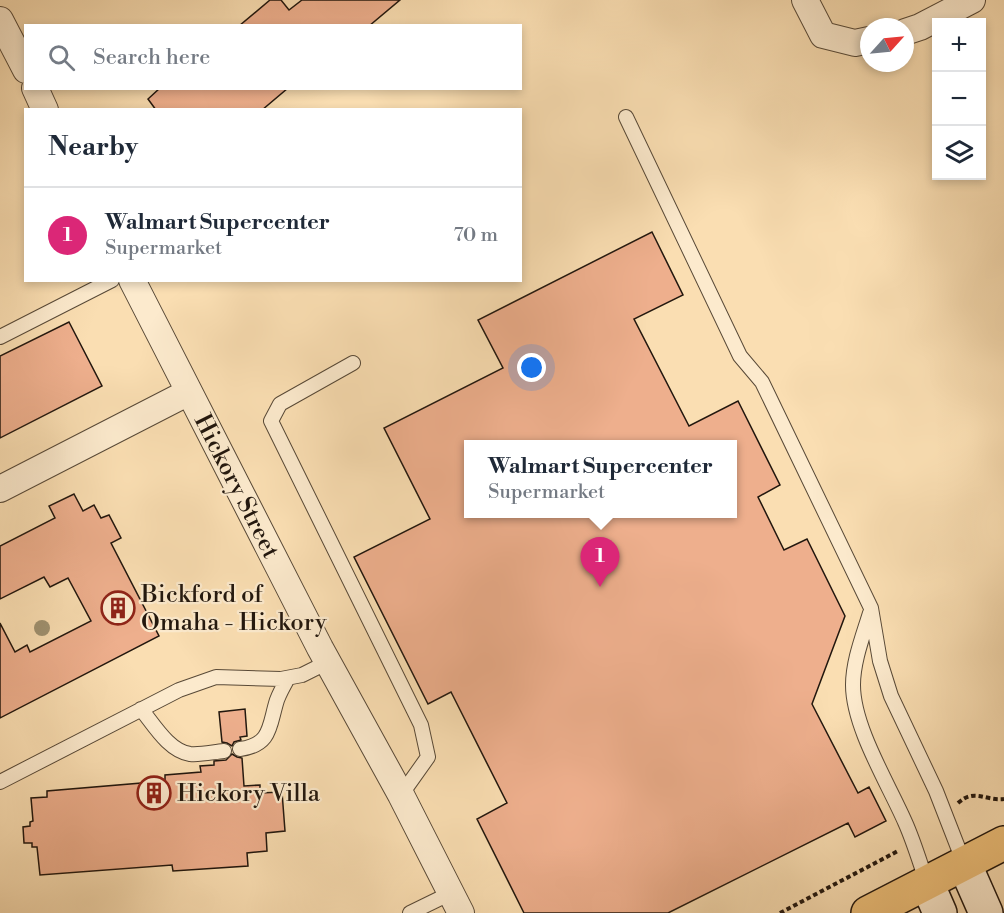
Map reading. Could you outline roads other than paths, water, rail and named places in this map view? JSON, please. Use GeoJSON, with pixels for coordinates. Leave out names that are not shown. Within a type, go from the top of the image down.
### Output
{"type":"FeatureCollection","features":[{"type":"Feature","properties":{"kind":"main road"},"geometry":{"type":"LineString","coordinates":[[868,913],[1004,843]]}},
{"type":"Feature","properties":{"kind":"street"},"geometry":{"type":"LineString","coordinates":[[805,0],[823,35],[855,43],[860,42]]}},
{"type":"Feature","properties":{"kind":"street"},"geometry":{"type":"LineString","coordinates":[[914,29],[972,0]]}},
{"type":"Feature","properties":{"kind":"street"},"geometry":{"type":"LineString","coordinates":[[0,20],[24,66]]}},
{"type":"Feature","properties":{"kind":"street"},"geometry":{"type":"LineString","coordinates":[[36,90],[44,108]]}},
{"type":"Feature","properties":{"kind":"street","name":"Hickory Street"},"geometry":{"type":"LineString","coordinates":[[133,282],[328,662],[401,795],[456,903]]}},
{"type":"Feature","properties":{"kind":"street"},"geometry":{"type":"LineString","coordinates":[[0,489],[189,392]]}},
{"type":"Feature","properties":{"kind":"street"},"geometry":{"type":"LineString","coordinates":[[964,863],[986,913]]}},
{"type":"Feature","properties":{"kind":"street"},"geometry":{"type":"LineString","coordinates":[[927,883],[940,913]]}},
{"type":"Feature","properties":{"kind":"lane"},"geometry":{"type":"LineString","coordinates":[[626,117],[740,356],[762,382],[871,608],[884,677],[945,814],[964,863]]}},
{"type":"Feature","properties":{"kind":"lane"},"geometry":{"type":"LineString","coordinates":[[0,337],[108,282]]}},
{"type":"Feature","properties":{"kind":"lane"},"geometry":{"type":"LineString","coordinates":[[353,363],[280,404],[271,421],[421,725],[428,757],[401,795]]}},
{"type":"Feature","properties":{"kind":"lane"},"geometry":{"type":"LineString","coordinates":[[871,608],[855,664],[853,684],[855,705],[863,730],[912,841],[927,883]]}},
{"type":"Feature","properties":{"kind":"lane"},"geometry":{"type":"LineString","coordinates":[[0,782],[179,690],[216,677],[288,678],[302,675],[328,662]]}},
{"type":"Feature","properties":{"kind":"lane"},"geometry":{"type":"LineString","coordinates":[[240,749],[252,747],[263,740],[272,723],[277,700],[288,678]]}},
{"type":"Feature","properties":{"kind":"lane"},"geometry":{"type":"LineString","coordinates":[[141,709],[179,751],[193,754],[224,751]]}},
{"type":"Feature","properties":{"kind":"lane"},"geometry":{"type":"LineString","coordinates":[[410,913],[456,903]]}},
{"type":"Feature","properties":{"kind":"place","name":"Walmart Supercenter"},"geometry":{"type":"Point","coordinates":[600,587]}},
{"type":"Feature","properties":{"kind":"place","name":"Bickford of Omaha - Hickory"},"geometry":{"type":"Point","coordinates":[118,608]}},
{"type":"Feature","properties":{"kind":"place","name":"Hickory Villa"},"geometry":{"type":"Point","coordinates":[154,793]}}]}
